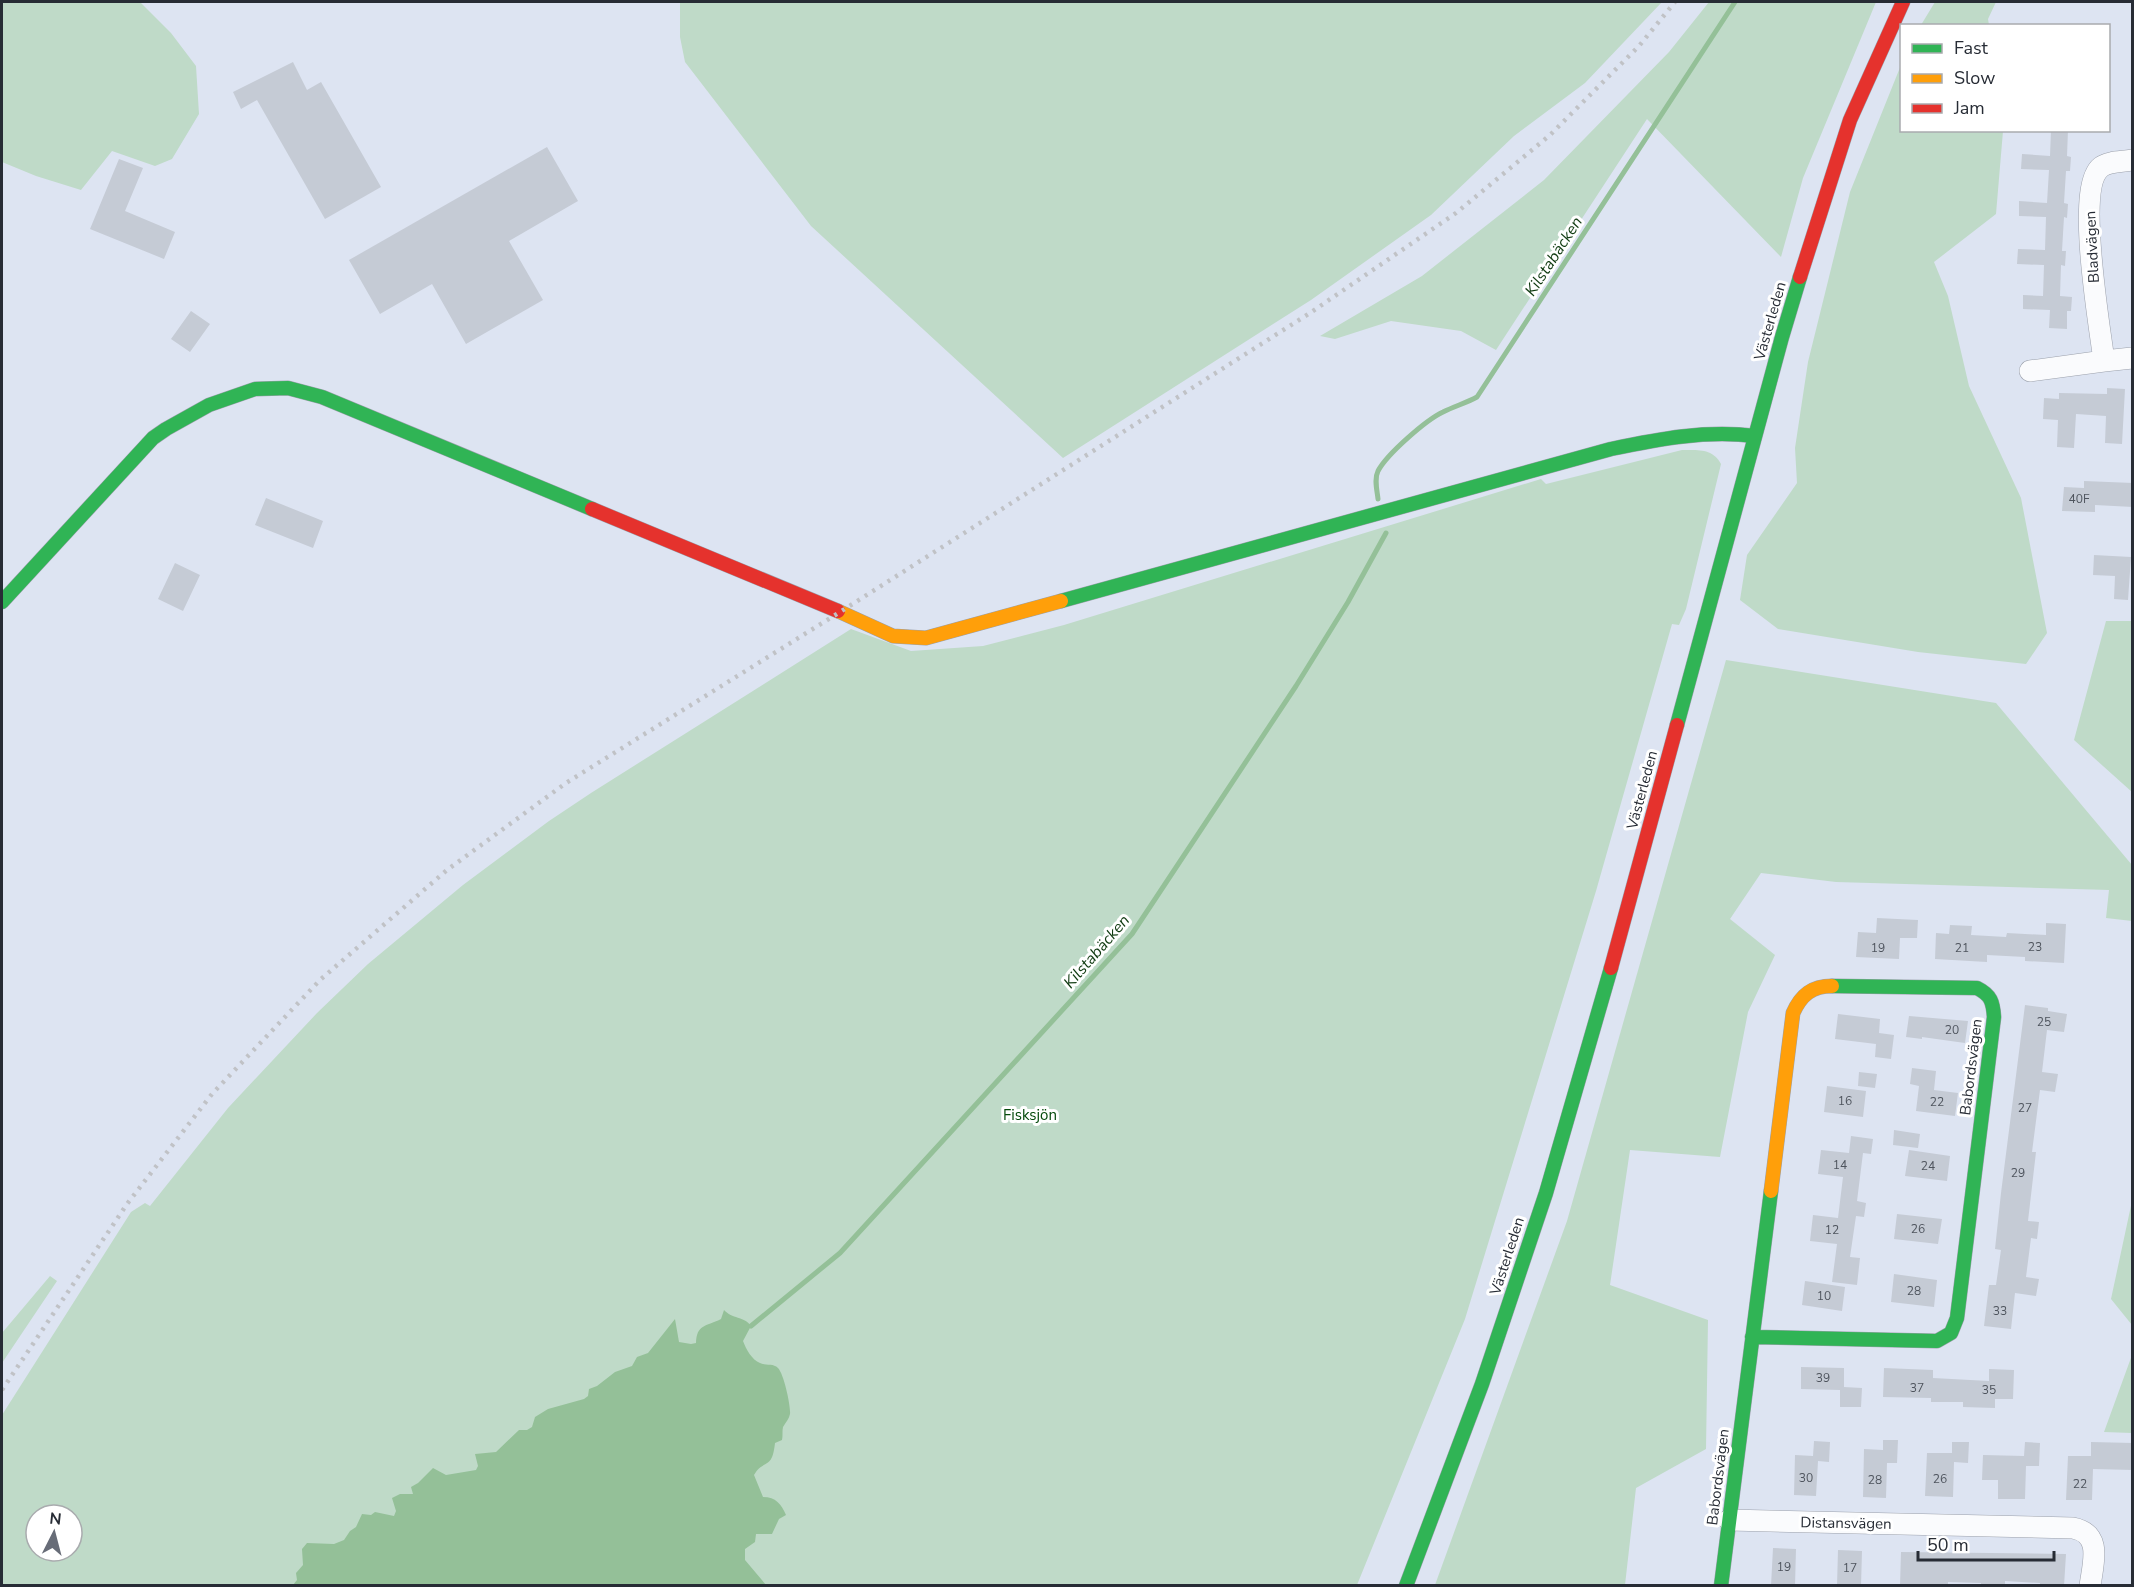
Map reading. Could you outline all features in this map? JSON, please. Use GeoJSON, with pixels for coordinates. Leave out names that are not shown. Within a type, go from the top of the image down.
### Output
{"type":"FeatureCollection","features":[{"type":"Feature","properties":{"kind":"street","name":"Västerleden"},"geometry":{"type":"LineString","coordinates":[[1406,1586],[1482,1384],[1546,1193],[1601,1004],[1755,436],[1828,182],[1850,120],[1903,2]]}},
{"type":"Feature","properties":{"kind":"street","name":"Bladvägen"},"geometry":{"type":"LineString","coordinates":[[2104,361],[2089,245],[2093,177],[2102,166],[2133,160]]}},
{"type":"Feature","properties":{"kind":"street"},"geometry":{"type":"LineString","coordinates":[[2030,370],[2133,358]]}},
{"type":"Feature","properties":{"kind":"street"},"geometry":{"type":"LineString","coordinates":[[2,602],[153,438],[181,419],[234,395],[271,387],[297,389],[339,403],[893,636],[926,638],[1611,449],[1692,433],[1729,432],[1755,436]]}},
{"type":"Feature","properties":{"kind":"street","name":"Babordsvägen"},"geometry":{"type":"LineString","coordinates":[[1721,1586],[1729,1520],[1752,1337],[1793,1013],[1799,998],[1812,989],[1828,986],[1977,988],[1987,992],[1993,1002],[1994,1017],[1957,1318],[1950,1336],[1937,1341],[1752,1337]]}},
{"type":"Feature","properties":{"kind":"street","name":"Distansvägen"},"geometry":{"type":"LineString","coordinates":[[1729,1520],[2073,1528],[2083,1530],[2092,1538],[2095,1552],[2091,1586]]}},
{"type":"Feature","properties":{"kind":"green space"},"geometry":{"type":"Polygon","coordinates":[[[2,2],[140,2],[171,33],[196,66],[199,114],[172,159],[155,166],[112,151],[81,190],[36,176],[2,162],[2,2]]]}},
{"type":"Feature","properties":{"kind":"green space"},"geometry":{"type":"Polygon","coordinates":[[[680,2],[1662,2],[1585,83],[1514,136],[1431,215],[1311,300],[1063,458],[811,226],[685,62],[680,37],[680,2]]]}},
{"type":"Feature","properties":{"kind":"green space"},"geometry":{"type":"Polygon","coordinates":[[[1709,2],[1876,2],[1803,178],[1781,257],[1647,119],[1496,350],[1461,331],[1391,321],[1335,339],[1320,336],[1422,276],[1544,180],[1669,52],[1709,2]]]}},
{"type":"Feature","properties":{"kind":"green space"},"geometry":{"type":"Polygon","coordinates":[[[1935,2],[1996,2],[1988,19],[1989,24],[1922,24],[1935,2]]]}},
{"type":"Feature","properties":{"kind":"green space"},"geometry":{"type":"Polygon","coordinates":[[[1900,67],[1900,132],[2003,132],[1996,214],[1934,262],[1948,296],[1969,386],[2021,498],[2047,633],[2026,664],[1918,652],[1778,629],[1740,600],[1747,555],[1797,483],[1795,448],[1808,362],[1850,192],[1900,67]]]}},
{"type":"Feature","properties":{"kind":"green space","name":"Fisksjön"},"geometry":{"type":"Polygon","coordinates":[[[1682,450],[1699,450],[1709,453],[1714,455],[1721,464],[1686,609],[1679,625],[1672,624],[1596,891],[1465,1319],[1357,1585],[2,1586],[2,1415],[131,1212],[145,1203],[150,1206],[228,1108],[317,1013],[368,964],[463,885],[549,821],[851,629],[911,651],[983,646],[1064,625],[1541,479],[1546,484],[1682,450]]]}},
{"type":"Feature","properties":{"kind":"green space"},"geometry":{"type":"Polygon","coordinates":[[[2106,621],[2132,621],[2132,792],[2074,740],[2106,621]]]}},
{"type":"Feature","properties":{"kind":"green space"},"geometry":{"type":"Polygon","coordinates":[[[1726,660],[1996,703],[2132,865],[2132,921],[2106,918],[2109,890],[1836,882],[1761,873],[1730,919],[1775,955],[1748,1012],[1720,1157],[1630,1150],[1610,1285],[1708,1320],[1706,1449],[1636,1488],[1625,1585],[1435,1585],[1567,1221],[1726,660]]]}},
{"type":"Feature","properties":{"kind":"green space"},"geometry":{"type":"Polygon","coordinates":[[[2132,1201],[2132,1325],[2111,1299],[2132,1201]]]}},
{"type":"Feature","properties":{"kind":"green space"},"geometry":{"type":"Polygon","coordinates":[[[50,1276],[57,1281],[2,1363],[2,1333],[50,1276]]]}},
{"type":"Feature","properties":{"kind":"green space"},"geometry":{"type":"Polygon","coordinates":[[[2132,1355],[2132,1433],[2104,1432],[2132,1355]]]}},
{"type":"Feature","properties":{"kind":"shaded area"},"geometry":{"type":"Polygon","coordinates":[[[724,1310],[751,1326],[743,1341],[757,1362],[778,1368],[785,1383],[789,1405],[790,1414],[783,1427],[782,1440],[775,1443],[770,1461],[754,1475],[763,1497],[777,1502],[786,1515],[779,1519],[772,1534],[756,1534],[755,1542],[745,1549],[745,1560],[766,1585],[293,1585],[297,1580],[296,1573],[303,1565],[302,1549],[307,1543],[334,1544],[344,1540],[356,1527],[362,1514],[371,1515],[375,1512],[394,1516],[396,1511],[392,1498],[400,1494],[413,1494],[411,1487],[433,1468],[446,1475],[476,1470],[478,1466],[475,1454],[496,1452],[519,1430],[532,1427],[535,1417],[548,1409],[584,1399],[588,1396],[589,1389],[597,1386],[615,1372],[632,1366],[637,1357],[648,1353],[675,1319],[679,1342],[691,1344],[696,1343],[700,1329],[721,1319],[724,1310]]]}},
{"type":"Feature","properties":{"kind":"building"},"geometry":{"type":"Polygon","coordinates":[[[293,62],[307,90],[321,82],[381,187],[325,219],[257,100],[241,109],[233,92],[293,62]]]}},
{"type":"Feature","properties":{"kind":"building"},"geometry":{"type":"Polygon","coordinates":[[[2051,132],[2068,132],[2067,156],[2071,157],[2070,171],[2066,171],[2064,203],[2068,204],[2067,218],[2064,217],[2062,251],[2066,251],[2065,266],[2061,265],[2060,296],[2072,297],[2071,311],[2067,311],[2067,329],[2049,328],[2050,310],[2023,309],[2023,295],[2043,296],[2044,265],[2017,264],[2018,249],[2045,250],[2046,217],[2019,216],[2019,201],[2047,203],[2049,170],[2021,169],[2022,154],[2050,156],[2051,132]]]}},
{"type":"Feature","properties":{"kind":"building"},"geometry":{"type":"Polygon","coordinates":[[[547,147],[578,201],[509,241],[543,300],[466,344],[432,284],[380,314],[349,260],[547,147]]]}},
{"type":"Feature","properties":{"kind":"building"},"geometry":{"type":"Polygon","coordinates":[[[119,159],[143,168],[125,211],[175,232],[164,259],[90,229],[119,159]]]}},
{"type":"Feature","properties":{"kind":"building"},"geometry":{"type":"Polygon","coordinates":[[[191,311],[210,324],[190,352],[171,339],[191,311]]]}},
{"type":"Feature","properties":{"kind":"building"},"geometry":{"type":"Polygon","coordinates":[[[2107,388],[2125,389],[2122,444],[2105,443],[2106,416],[2076,414],[2074,448],[2057,447],[2058,420],[2043,419],[2044,398],[2059,399],[2059,393],[2107,394],[2107,388]]]}},
{"type":"Feature","properties":{"kind":"building"},"geometry":{"type":"Polygon","coordinates":[[[2084,481],[2133,483],[2133,507],[2095,505],[2095,512],[2062,511],[2064,487],[2084,488],[2084,481]]]}},
{"type":"Feature","properties":{"kind":"building"},"geometry":{"type":"Polygon","coordinates":[[[266,498],[323,521],[313,548],[255,525],[266,498]]]}},
{"type":"Feature","properties":{"kind":"building"},"geometry":{"type":"Polygon","coordinates":[[[2094,555],[2131,557],[2128,600],[2114,599],[2115,576],[2093,575],[2094,555]]]}},
{"type":"Feature","properties":{"kind":"building"},"geometry":{"type":"Polygon","coordinates":[[[175,563],[200,575],[183,611],[158,599],[175,563]]]}},
{"type":"Feature","properties":{"kind":"building"},"geometry":{"type":"Polygon","coordinates":[[[1877,918],[1918,920],[1917,938],[1900,938],[1899,959],[1856,957],[1858,932],[1876,933],[1877,918]]]}},
{"type":"Feature","properties":{"kind":"building"},"geometry":{"type":"Polygon","coordinates":[[[2046,923],[2066,924],[2064,963],[2025,961],[2025,957],[1987,955],[1987,962],[1935,959],[1936,933],[1949,934],[1950,925],[1972,926],[1971,935],[2006,937],[2007,933],[2046,935],[2046,923]]]}},
{"type":"Feature","properties":{"kind":"building"},"geometry":{"type":"Polygon","coordinates":[[[2025,1005],[2048,1008],[2048,1011],[2067,1014],[2064,1032],[2047,1030],[2042,1072],[2058,1074],[2055,1092],[2040,1090],[2032,1152],[2036,1152],[2028,1221],[2039,1222],[2037,1239],[2031,1238],[2026,1277],[2039,1279],[2036,1296],[2015,1293],[2011,1329],[1984,1326],[1989,1285],[1996,1285],[2001,1250],[1995,1249],[2025,1005]]]}},
{"type":"Feature","properties":{"kind":"building"},"geometry":{"type":"Polygon","coordinates":[[[1838,1014],[1880,1019],[1879,1033],[1894,1035],[1891,1059],[1875,1057],[1876,1044],[1835,1039],[1838,1014]]]}},
{"type":"Feature","properties":{"kind":"building"},"geometry":{"type":"Polygon","coordinates":[[[1909,1016],[1968,1021],[1965,1043],[1906,1037],[1909,1016]]]}},
{"type":"Feature","properties":{"kind":"building"},"geometry":{"type":"Polygon","coordinates":[[[1912,1068],[1936,1071],[1934,1090],[1958,1093],[1955,1116],[1916,1111],[1919,1086],[1910,1084],[1912,1068]]]}},
{"type":"Feature","properties":{"kind":"building"},"geometry":{"type":"Polygon","coordinates":[[[1859,1072],[1877,1074],[1875,1088],[1858,1086],[1859,1072]]]}},
{"type":"Feature","properties":{"kind":"building"},"geometry":{"type":"Polygon","coordinates":[[[1827,1086],[1866,1091],[1863,1117],[1824,1112],[1827,1086]]]}},
{"type":"Feature","properties":{"kind":"building"},"geometry":{"type":"Polygon","coordinates":[[[1894,1130],[1920,1134],[1918,1148],[1893,1145],[1894,1130]]]}},
{"type":"Feature","properties":{"kind":"building"},"geometry":{"type":"Polygon","coordinates":[[[1851,1136],[1873,1139],[1871,1154],[1863,1153],[1857,1201],[1866,1203],[1864,1217],[1856,1216],[1850,1257],[1860,1258],[1857,1285],[1832,1282],[1837,1244],[1810,1241],[1813,1215],[1838,1218],[1843,1177],[1818,1174],[1821,1150],[1849,1153],[1851,1136]]]}},
{"type":"Feature","properties":{"kind":"building"},"geometry":{"type":"Polygon","coordinates":[[[1909,1150],[1950,1156],[1947,1181],[1905,1176],[1909,1150]]]}},
{"type":"Feature","properties":{"kind":"building"},"geometry":{"type":"Polygon","coordinates":[[[1897,1214],[1942,1219],[1938,1244],[1894,1239],[1897,1214]]]}},
{"type":"Feature","properties":{"kind":"building"},"geometry":{"type":"Polygon","coordinates":[[[1894,1274],[1937,1280],[1934,1307],[1891,1302],[1894,1274]]]}},
{"type":"Feature","properties":{"kind":"building"},"geometry":{"type":"Polygon","coordinates":[[[1805,1281],[1845,1287],[1842,1311],[1802,1305],[1805,1281]]]}},
{"type":"Feature","properties":{"kind":"building"},"geometry":{"type":"Polygon","coordinates":[[[1801,1367],[1844,1368],[1844,1387],[1862,1388],[1861,1407],[1840,1407],[1840,1390],[1801,1389],[1801,1367]]]}},
{"type":"Feature","properties":{"kind":"building"},"geometry":{"type":"Polygon","coordinates":[[[1884,1368],[1933,1370],[1933,1378],[1989,1381],[1989,1369],[2014,1370],[2013,1399],[1995,1399],[1995,1408],[1963,1407],[1963,1402],[1931,1402],[1931,1398],[1883,1397],[1884,1368]]]}},
{"type":"Feature","properties":{"kind":"building"},"geometry":{"type":"Polygon","coordinates":[[[1883,1440],[1898,1440],[1897,1463],[1887,1463],[1886,1498],[1863,1497],[1864,1449],[1883,1450],[1883,1440]]]}},
{"type":"Feature","properties":{"kind":"building"},"geometry":{"type":"Polygon","coordinates":[[[1814,1441],[1830,1442],[1829,1462],[1818,1461],[1816,1496],[1794,1495],[1795,1455],[1813,1456],[1814,1441]]]}},
{"type":"Feature","properties":{"kind":"building"},"geometry":{"type":"Polygon","coordinates":[[[1952,1442],[1969,1442],[1968,1463],[1954,1462],[1953,1497],[1925,1496],[1927,1453],[1952,1453],[1952,1442]]]}},
{"type":"Feature","properties":{"kind":"building"},"geometry":{"type":"Polygon","coordinates":[[[2025,1442],[2040,1443],[2039,1466],[2026,1466],[2025,1499],[1998,1499],[1998,1480],[1982,1480],[1983,1455],[2024,1456],[2025,1442]]]}},
{"type":"Feature","properties":{"kind":"building"},"geometry":{"type":"Polygon","coordinates":[[[2091,1442],[2133,1443],[2133,1470],[2093,1469],[2092,1500],[2066,1500],[2068,1456],[2091,1456],[2091,1442]]]}},
{"type":"Feature","properties":{"kind":"building"},"geometry":{"type":"Polygon","coordinates":[[[1773,1548],[1796,1549],[1795,1586],[1771,1586],[1773,1548]]]}},
{"type":"Feature","properties":{"kind":"building"},"geometry":{"type":"Polygon","coordinates":[[[1838,1550],[1862,1551],[1861,1586],[1837,1586],[1838,1550]]]}},
{"type":"Feature","properties":{"kind":"building"},"geometry":{"type":"Polygon","coordinates":[[[1901,1552],[2066,1554],[2064,1586],[2040,1586],[2040,1583],[2005,1581],[2005,1586],[1948,1582],[1948,1586],[1900,1586],[1901,1552]]]}},
{"type":"Feature","properties":{"kind":"waterway","name":"Kilstabäcken"},"geometry":{"type":"LineString","coordinates":[[1378,499],[1376,481],[1378,471],[1398,447],[1436,416],[1477,397],[1735,2]]}},
{"type":"Feature","properties":{"kind":"waterway","name":"Kilstabäcken"},"geometry":{"type":"LineString","coordinates":[[751,1326],[840,1253],[1132,934],[1296,686],[1348,602],[1386,533]]}},
{"type":"Feature","properties":{"kind":"railway"},"geometry":{"type":"LineString","coordinates":[[2,1390],[127,1204],[212,1094],[320,980],[447,870],[566,783],[1310,313],[1456,213],[1550,135],[1639,46],[1675,2]]}},
{"type":"Feature","properties":{"kind":"traffic: fast"},"geometry":{"type":"LineString","coordinates":[[1677,725],[1800,277]]}},
{"type":"Feature","properties":{"kind":"traffic: fast"},"geometry":{"type":"LineString","coordinates":[[2,602],[153,438],[209,405],[255,389],[288,388],[322,397],[592,509]]}},
{"type":"Feature","properties":{"kind":"traffic: fast"},"geometry":{"type":"LineString","coordinates":[[1061,601],[1611,449],[1700,435],[1755,436]]}},
{"type":"Feature","properties":{"kind":"traffic: fast"},"geometry":{"type":"LineString","coordinates":[[1406,1586],[1482,1384],[1546,1193],[1611,968]]}},
{"type":"Feature","properties":{"kind":"traffic: fast"},"geometry":{"type":"LineString","coordinates":[[1752,1337],[1937,1341],[1951,1333],[1957,1318],[1994,1017],[1992,1003],[1988,996],[1977,988],[1832,986]]}},
{"type":"Feature","properties":{"kind":"traffic: fast"},"geometry":{"type":"LineString","coordinates":[[1721,1586],[1771,1191]]}},
{"type":"Feature","properties":{"kind":"traffic: slow"},"geometry":{"type":"LineString","coordinates":[[838,611],[893,636],[926,638],[1061,601]]}},
{"type":"Feature","properties":{"kind":"traffic: slow"},"geometry":{"type":"LineString","coordinates":[[1771,1191],[1793,1013],[1808,993],[1825,986],[1832,986]]}},
{"type":"Feature","properties":{"kind":"traffic: jam"},"geometry":{"type":"LineString","coordinates":[[1800,277],[1850,120],[1903,2]]}},
{"type":"Feature","properties":{"kind":"traffic: jam"},"geometry":{"type":"LineString","coordinates":[[592,509],[838,611]]}},
{"type":"Feature","properties":{"kind":"traffic: jam"},"geometry":{"type":"LineString","coordinates":[[1611,968],[1677,725]]}}]}
